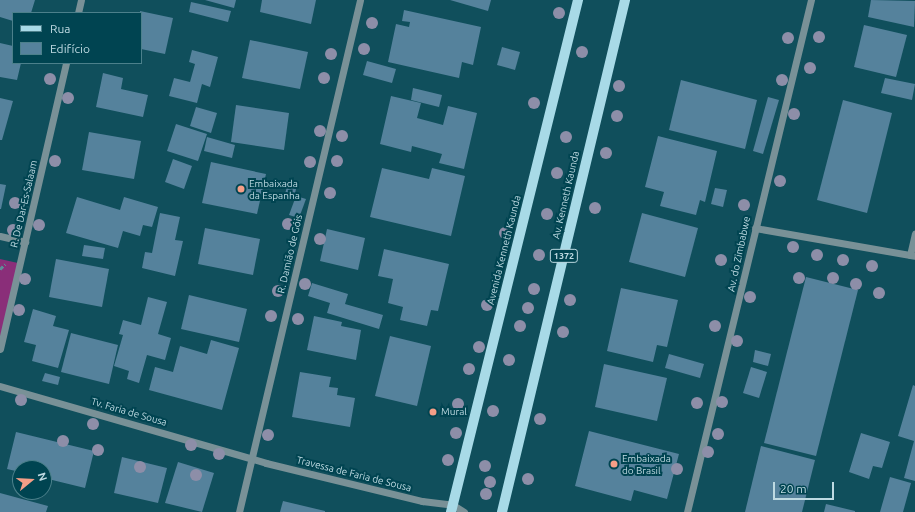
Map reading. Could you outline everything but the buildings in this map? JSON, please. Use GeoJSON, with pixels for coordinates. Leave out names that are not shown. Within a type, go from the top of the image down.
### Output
{"type":"FeatureCollection","features":[{"type":"Feature","properties":{"kind":"main road","name":"Avenida Kenneth Kaunda"},"geometry":{"type":"LineString","coordinates":[[452,509],[578,0]]}},
{"type":"Feature","properties":{"kind":"main road","name":"Av. Kenneth Kaunda"},"geometry":{"type":"LineString","coordinates":[[502,512],[625,0]]}},
{"type":"Feature","properties":{"kind":"street"},"geometry":{"type":"LineString","coordinates":[[78,12],[81,0]]}},
{"type":"Feature","properties":{"kind":"street","name":"R. Damião de Góis"},"geometry":{"type":"LineString","coordinates":[[239,512],[360,0]]}},
{"type":"Feature","properties":{"kind":"street","name":"Av. do Zimbabwe"},"geometry":{"type":"LineString","coordinates":[[687,512],[811,0]]}},
{"type":"Feature","properties":{"kind":"street","name":"R. De Dar-Es-Salaam"},"geometry":{"type":"LineString","coordinates":[[0,349],[66,64]]}},
{"type":"Feature","properties":{"kind":"street"},"geometry":{"type":"LineString","coordinates":[[755,228],[912,256],[915,234]]}},
{"type":"Feature","properties":{"kind":"street"},"geometry":{"type":"LineString","coordinates":[[0,236],[25,242]]}},
{"type":"Feature","properties":{"kind":"street","name":"Tv. Faria de Sousa"},"geometry":{"type":"LineString","coordinates":[[0,386],[252,458]]}},
{"type":"Feature","properties":{"kind":"street","name":"Travessa de Faria de Sousa"},"geometry":{"type":"LineString","coordinates":[[252,458],[266,463],[452,509]]}},
{"type":"Feature","properties":{"kind":"street"},"geometry":{"type":"LineString","coordinates":[[452,509],[464,512]]}},
{"type":"Feature","properties":{"kind":"shaded area"},"geometry":{"type":"Polygon","coordinates":[[[0,259],[18,263],[0,339],[0,259]]]}},
{"type":"Feature","properties":{"kind":"place","name":"Embaixada da Espanha"},"geometry":{"type":"Point","coordinates":[241,189]}},
{"type":"Feature","properties":{"kind":"place","name":"Mural"},"geometry":{"type":"Point","coordinates":[433,412]}},
{"type":"Feature","properties":{"kind":"place","name":"Embaixada do Brasil"},"geometry":{"type":"Point","coordinates":[614,464]}}]}
